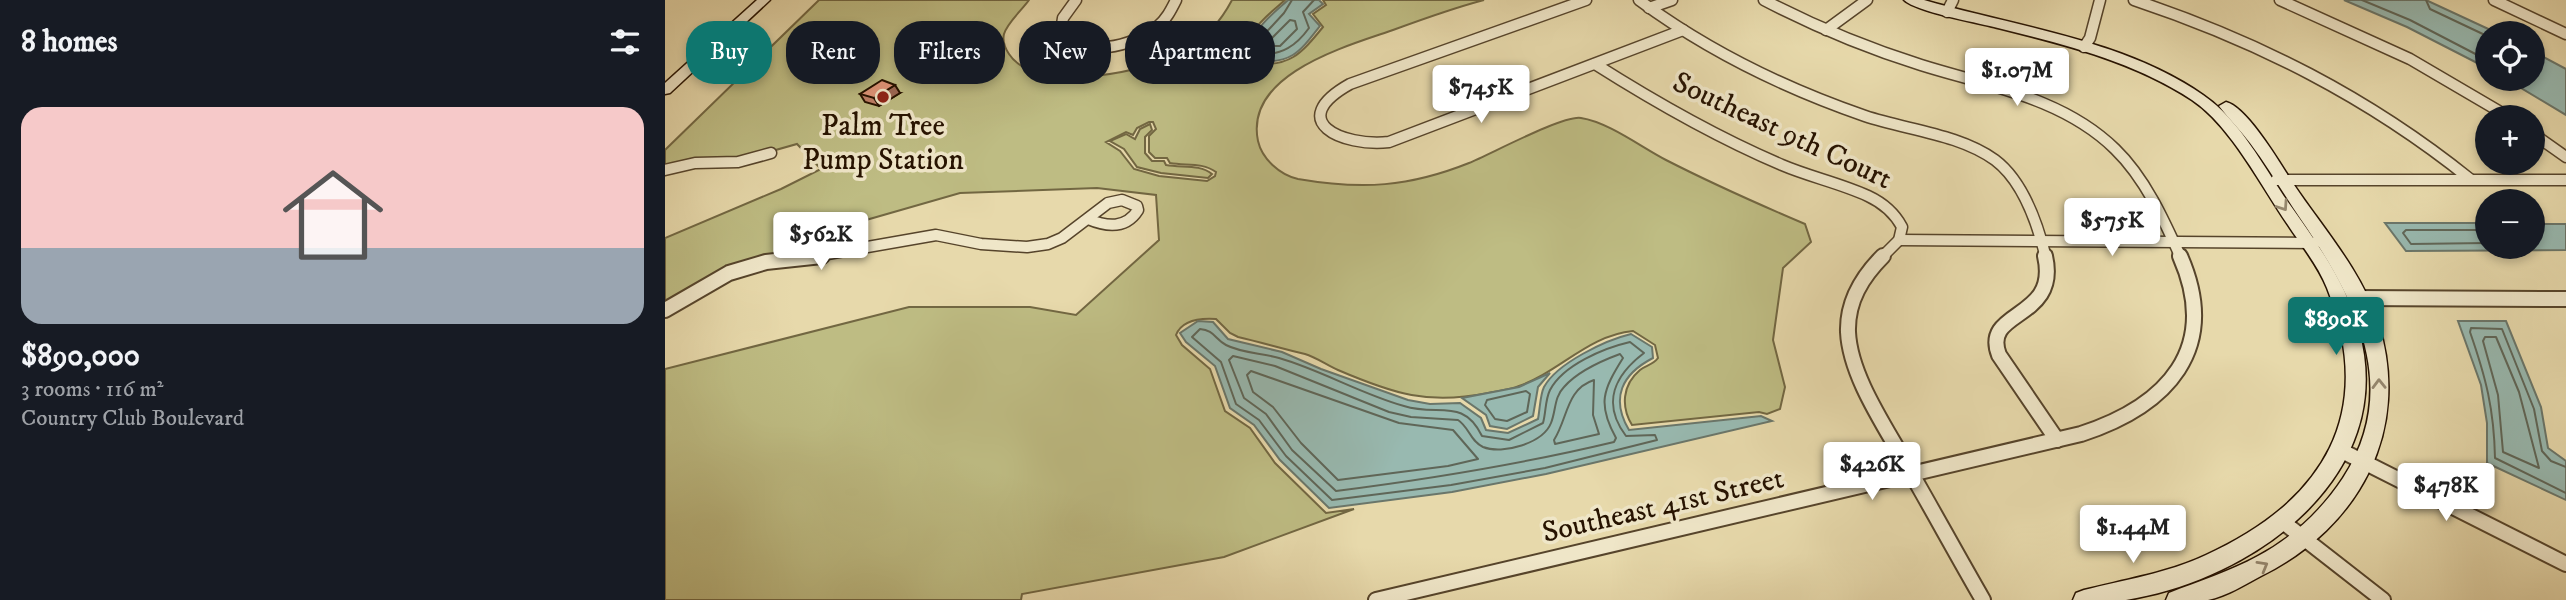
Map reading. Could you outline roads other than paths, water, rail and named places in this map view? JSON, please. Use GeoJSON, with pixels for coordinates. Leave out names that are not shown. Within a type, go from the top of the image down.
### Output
{"type":"FeatureCollection","features":[{"type":"Feature","properties":{"kind":"main road"},"geometry":{"type":"LineString","coordinates":[[665,78],[751,0]]}},
{"type":"Feature","properties":{"kind":"main road"},"geometry":{"type":"LineString","coordinates":[[665,90],[764,0]]}},
{"type":"Feature","properties":{"kind":"main road"},"geometry":{"type":"LineString","coordinates":[[1910,0],[1950,6]]}},
{"type":"Feature","properties":{"kind":"main road"},"geometry":{"type":"LineString","coordinates":[[1931,0],[2086,44],[2172,73],[2216,98],[2240,121],[2274,180],[2317,243],[2327,272],[2349,298],[2374,339],[2379,375],[2377,420],[2365,462],[2336,508],[2304,539],[2255,571],[2213,595],[2178,600]]}},
{"type":"Feature","properties":{"kind":"main road"},"geometry":{"type":"LineString","coordinates":[[2084,600],[2194,569],[2250,545],[2283,522],[2313,495],[2342,451],[2354,413],[2357,382],[2349,298]]}},
{"type":"Feature","properties":{"kind":"street"},"geometry":{"type":"LineString","coordinates":[[1076,0],[1063,18],[1061,31],[1066,39],[1073,43],[1092,47],[1118,45],[1151,32],[1165,20],[1176,0]]}},
{"type":"Feature","properties":{"kind":"street"},"geometry":{"type":"LineString","coordinates":[[1586,0],[1350,84],[1335,92],[1324,104],[1323,123],[1333,135],[1362,143],[1389,142],[1682,30]]}},
{"type":"Feature","properties":{"kind":"street"},"geometry":{"type":"LineString","coordinates":[[1639,0],[1682,30],[1748,67],[1819,99],[1987,155],[2014,178],[2049,266],[2045,290],[2026,310],[2005,322],[1997,331],[1994,342],[1999,355],[2057,440]]}},
{"type":"Feature","properties":{"kind":"street"},"geometry":{"type":"LineString","coordinates":[[1649,8],[1672,0]]}},
{"type":"Feature","properties":{"kind":"street","name":"Southeast 41st Street"},"geometry":{"type":"LineString","coordinates":[[1376,600],[2100,428],[2134,413],[2161,392],[2180,368],[2192,342],[2195,306],[2191,283],[2144,186],[2101,137],[2071,117],[2015,91],[1920,65],[1826,30],[1764,0]]}},
{"type":"Feature","properties":{"kind":"street"},"geometry":{"type":"LineString","coordinates":[[1826,30],[1867,0]]}},
{"type":"Feature","properties":{"kind":"street"},"geometry":{"type":"LineString","coordinates":[[2086,44],[2100,0]]}},
{"type":"Feature","properties":{"kind":"street"},"geometry":{"type":"LineString","coordinates":[[2134,0],[2226,33],[2312,74],[2402,128],[2470,179]]}},
{"type":"Feature","properties":{"kind":"street"},"geometry":{"type":"LineString","coordinates":[[2280,0],[2410,59],[2488,105]]}},
{"type":"Feature","properties":{"kind":"street"},"geometry":{"type":"LineString","coordinates":[[2494,0],[2566,34]]}},
{"type":"Feature","properties":{"kind":"street","name":"Southeast 9th Court"},"geometry":{"type":"LineString","coordinates":[[1595,64],[1661,106],[1731,142],[1785,166],[1878,200],[1899,219],[1902,227],[1899,240]]}},
{"type":"Feature","properties":{"kind":"street"},"geometry":{"type":"LineString","coordinates":[[2545,142],[2566,157]]}},
{"type":"Feature","properties":{"kind":"street"},"geometry":{"type":"LineString","coordinates":[[665,170],[695,163],[738,162],[771,153]]}},
{"type":"Feature","properties":{"kind":"street"},"geometry":{"type":"LineString","coordinates":[[2274,180],[2566,180]]}},
{"type":"Feature","properties":{"kind":"street"},"geometry":{"type":"LineString","coordinates":[[665,310],[729,273],[766,262],[823,256],[919,237],[945,236],[981,244],[1027,247],[1048,244],[1088,219]]}},
{"type":"Feature","properties":{"kind":"street"},"geometry":{"type":"LineString","coordinates":[[1983,600],[1859,377],[1848,331],[1852,300],[1861,281],[1899,240],[2317,243]]}},
{"type":"Feature","properties":{"kind":"street"},"geometry":{"type":"LineString","coordinates":[[2349,298],[2566,299]]}},
{"type":"Feature","properties":{"kind":"street"},"geometry":{"type":"LineString","coordinates":[[2342,451],[2566,564]]}},
{"type":"Feature","properties":{"kind":"street"},"geometry":{"type":"LineString","coordinates":[[2283,522],[2383,600]]}},
{"type":"Feature","properties":{"kind":"street"},"geometry":{"type":"LineString","coordinates":[[2194,569],[2213,595]]}},
{"type":"Feature","properties":{"kind":"water"},"geometry":{"type":"Polygon","coordinates":[[[1288,0],[1319,0],[1323,4],[1309,14],[1320,26],[1300,50],[1278,61],[1275,61],[1275,21],[1266,20],[1288,0]]]}},
{"type":"Feature","properties":{"kind":"water"},"geometry":{"type":"Polygon","coordinates":[[[2344,0],[2426,0],[2475,23],[2475,62],[2407,27],[2344,0]]]}},
{"type":"Feature","properties":{"kind":"water"},"geometry":{"type":"Polygon","coordinates":[[[2545,58],[2566,69],[2566,115],[2526,91],[2545,91],[2545,58]]]}},
{"type":"Feature","properties":{"kind":"water"},"geometry":{"type":"Polygon","coordinates":[[[2385,223],[2475,223],[2475,251],[2406,251],[2385,223]]]}},
{"type":"Feature","properties":{"kind":"water"},"geometry":{"type":"Polygon","coordinates":[[[2545,224],[2566,224],[2566,250],[2545,250],[2545,224]]]}},
{"type":"Feature","properties":{"kind":"water"},"geometry":{"type":"Polygon","coordinates":[[[1198,321],[1213,322],[1228,339],[1282,352],[1408,400],[1430,404],[1460,403],[1481,418],[1486,430],[1508,433],[1538,419],[1544,387],[1560,369],[1596,347],[1631,334],[1652,347],[1653,358],[1633,372],[1622,388],[1620,407],[1629,430],[1761,416],[1772,421],[1546,474],[1452,492],[1329,508],[1280,460],[1254,425],[1230,408],[1215,366],[1186,342],[1180,333],[1198,321]]]}},
{"type":"Feature","properties":{"kind":"water"},"geometry":{"type":"Polygon","coordinates":[[[2458,321],[2506,321],[2541,407],[2548,448],[2566,461],[2566,500],[2487,463],[2487,423],[2481,385],[2458,321]]]}},
{"type":"Feature","properties":{"kind":"water"},"geometry":{"type":"Polygon","coordinates":[[[1550,373],[1538,387],[1533,416],[1507,429],[1490,426],[1486,415],[1462,398],[1519,387],[1550,373]]]}},
{"type":"Feature","properties":{"kind":"place","name":"Palm Tree Pump Station"},"geometry":{"type":"Point","coordinates":[883,97]}}]}
